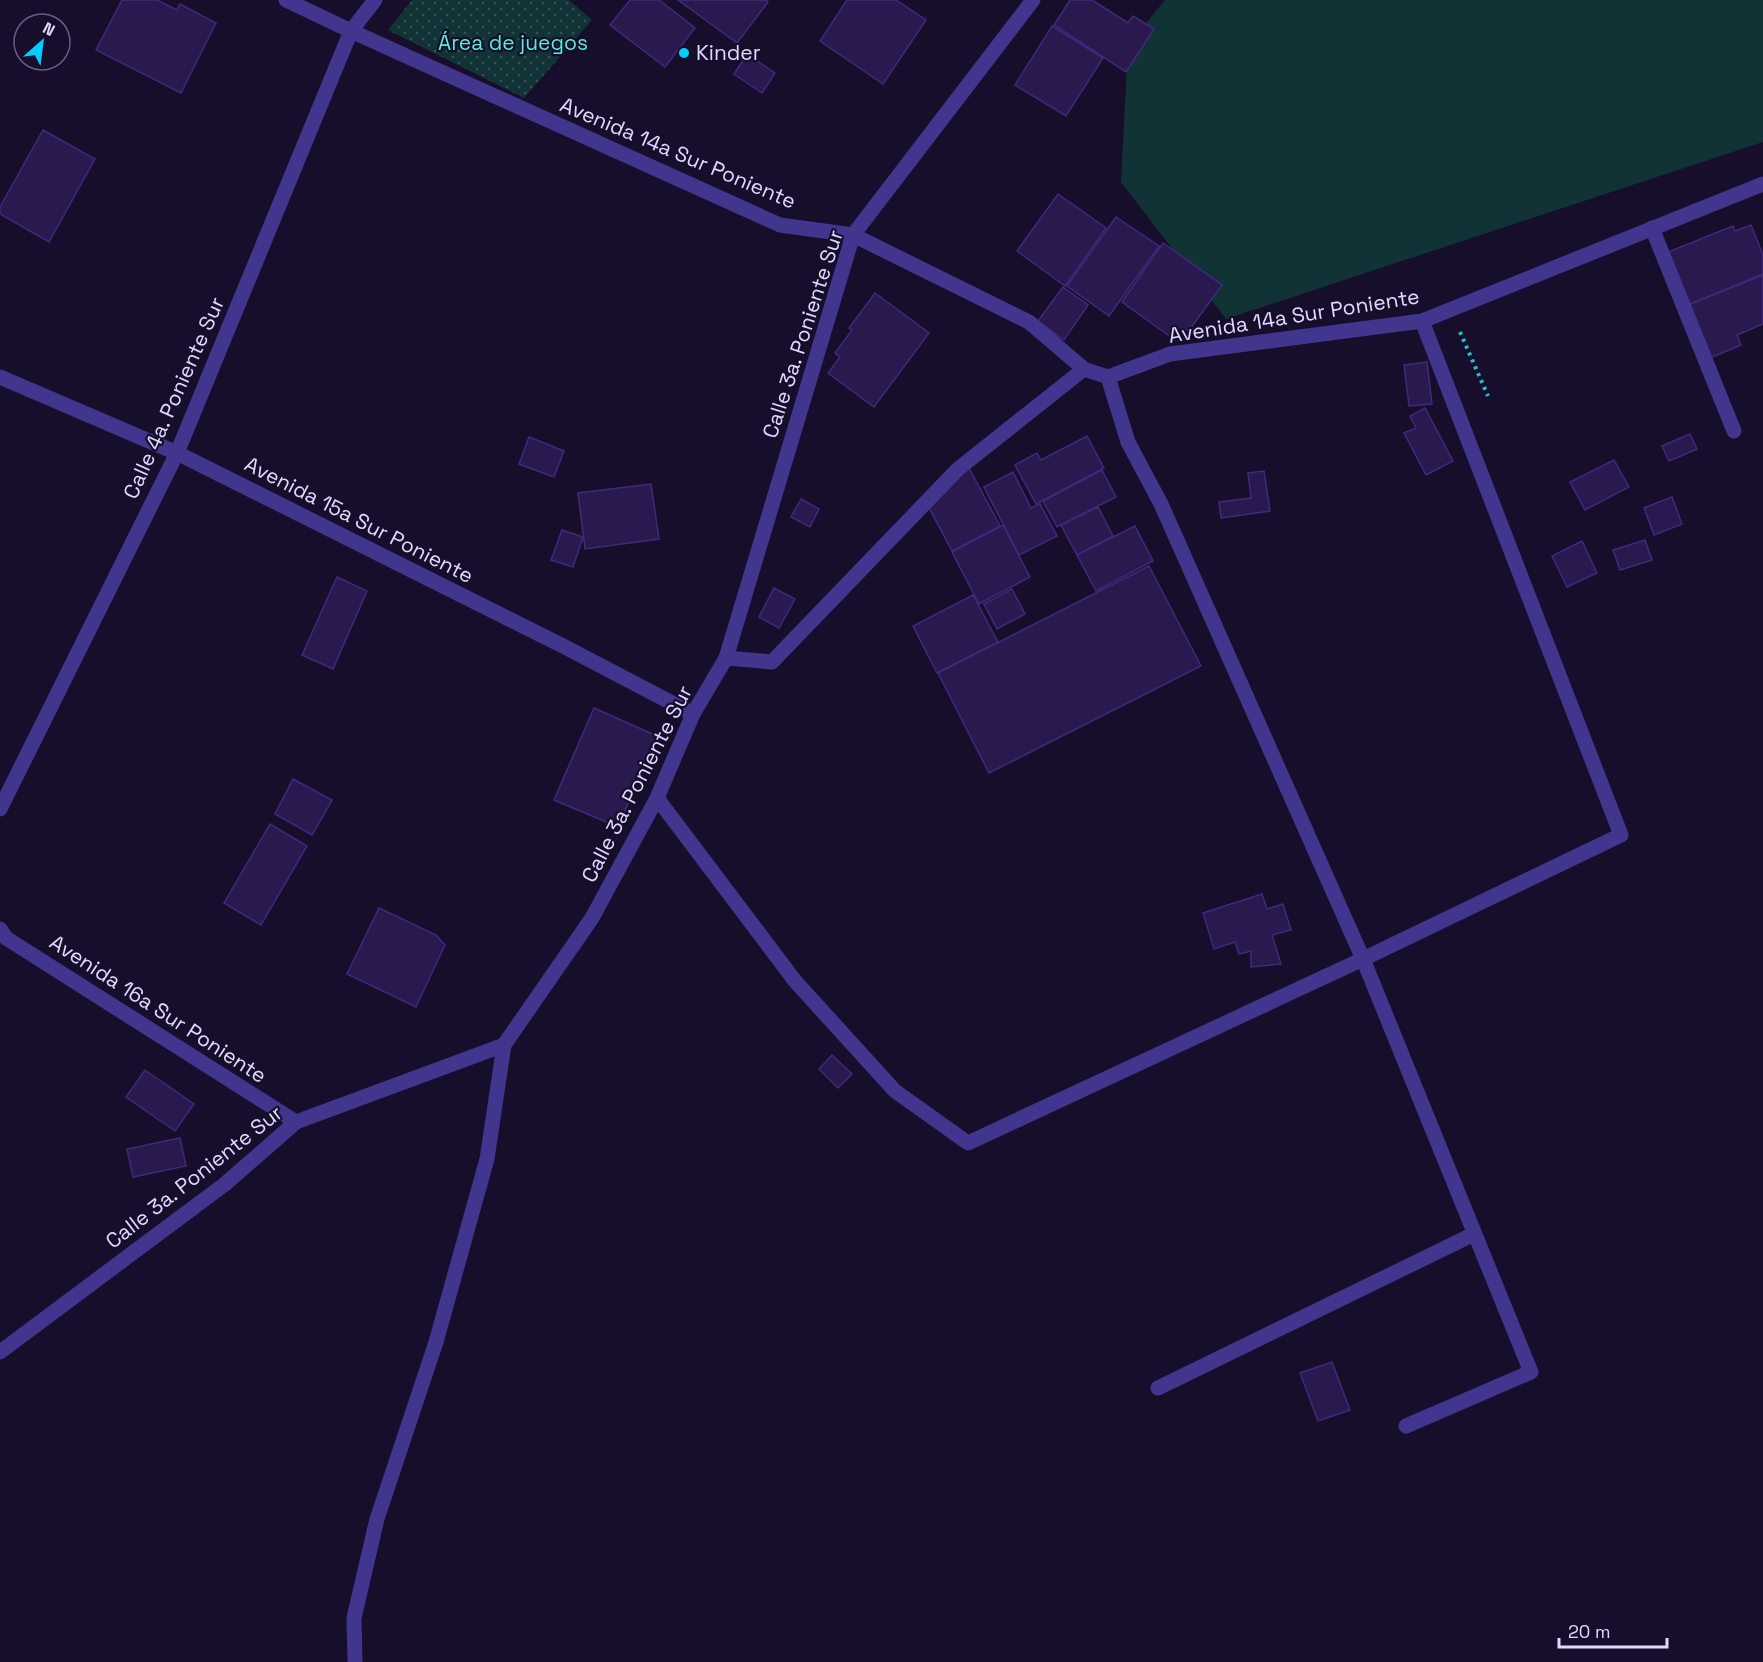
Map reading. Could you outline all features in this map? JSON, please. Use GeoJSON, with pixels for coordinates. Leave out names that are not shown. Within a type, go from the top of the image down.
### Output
{"type":"FeatureCollection","features":[{"type":"Feature","properties":{"kind":"street","name":"Avenida 14a Sur Poniente"},"geometry":{"type":"LineString","coordinates":[[286,0],[780,225],[853,235],[1029,322],[1084,369],[1108,377],[1170,354],[1422,321],[1763,184]]}},
{"type":"Feature","properties":{"kind":"street","name":"Calle 4a. Poniente Sur"},"geometry":{"type":"LineString","coordinates":[[0,809],[177,453],[351,31],[375,0]]}},
{"type":"Feature","properties":{"kind":"street","name":"Calle 3a. Poniente Sur"},"geometry":{"type":"LineString","coordinates":[[0,1352],[225,1184],[296,1122],[504,1045],[592,918],[657,798],[693,714],[726,658],[853,235],[1034,0]]}},
{"type":"Feature","properties":{"kind":"street"},"geometry":{"type":"LineString","coordinates":[[1652,228],[1734,431]]}},
{"type":"Feature","properties":{"kind":"street"},"geometry":{"type":"LineString","coordinates":[[657,798],[795,981],[895,1091],[968,1143],[1363,959],[1621,835],[1422,321]]}},
{"type":"Feature","properties":{"kind":"street"},"geometry":{"type":"LineString","coordinates":[[726,658],[772,662],[958,469],[1084,369]]}},
{"type":"Feature","properties":{"kind":"street","name":"Avenida 15a Sur Poniente"},"geometry":{"type":"LineString","coordinates":[[0,377],[177,453],[565,647],[693,714]]}},
{"type":"Feature","properties":{"kind":"street"},"geometry":{"type":"LineString","coordinates":[[1108,377],[1128,442],[1161,504],[1363,959],[1531,1372],[1406,1426]]}},
{"type":"Feature","properties":{"kind":"street","name":"Avenida 16a Sur Poniente"},"geometry":{"type":"LineString","coordinates":[[0,929],[6,938],[296,1122]]}},
{"type":"Feature","properties":{"kind":"street"},"geometry":{"type":"LineString","coordinates":[[355,1662],[354,1618],[376,1519],[436,1342],[487,1159],[504,1045]]}},
{"type":"Feature","properties":{"kind":"street"},"geometry":{"type":"LineString","coordinates":[[1158,1388],[1474,1234]]}},
{"type":"Feature","properties":{"kind":"path"},"geometry":{"type":"LineString","coordinates":[[1450,309],[1488,396]]}},
{"type":"Feature","properties":{"kind":"green space","name":"Área de juegos"},"geometry":{"type":"Polygon","coordinates":[[[412,0],[569,0],[592,20],[524,98],[388,30],[412,0]]]}},
{"type":"Feature","properties":{"kind":"green space"},"geometry":{"type":"Polygon","coordinates":[[[1165,0],[1763,0],[1763,142],[1226,319],[1121,182],[1128,45],[1165,0]]]}},
{"type":"Feature","properties":{"kind":"building"},"geometry":{"type":"Polygon","coordinates":[[[122,0],[157,0],[177,10],[180,4],[216,23],[181,93],[96,50],[122,0]]]}},
{"type":"Feature","properties":{"kind":"building"},"geometry":{"type":"Polygon","coordinates":[[[630,0],[659,0],[695,28],[665,67],[610,25],[630,0]]]}},
{"type":"Feature","properties":{"kind":"building"},"geometry":{"type":"Polygon","coordinates":[[[678,0],[766,0],[768,2],[737,43],[678,0]]]}},
{"type":"Feature","properties":{"kind":"building"},"geometry":{"type":"Polygon","coordinates":[[[847,0],[896,0],[926,20],[883,84],[820,41],[847,0]]]}},
{"type":"Feature","properties":{"kind":"building"},"geometry":{"type":"Polygon","coordinates":[[[1070,0],[1092,0],[1128,23],[1133,16],[1154,29],[1126,72],[1054,25],[1070,0]]]}},
{"type":"Feature","properties":{"kind":"building"},"geometry":{"type":"Polygon","coordinates":[[[1052,26],[1103,58],[1066,116],[1015,85],[1052,26]]]}},
{"type":"Feature","properties":{"kind":"building"},"geometry":{"type":"Polygon","coordinates":[[[747,54],[775,73],[762,93],[734,74],[747,54]]]}},
{"type":"Feature","properties":{"kind":"building"},"geometry":{"type":"Polygon","coordinates":[[[43,130],[95,159],[49,242],[0,214],[0,207],[43,130]]]}},
{"type":"Feature","properties":{"kind":"building"},"geometry":{"type":"Polygon","coordinates":[[[1058,194],[1106,228],[1065,286],[1017,251],[1058,194]]]}},
{"type":"Feature","properties":{"kind":"building"},"geometry":{"type":"Polygon","coordinates":[[[1116,217],[1159,246],[1109,316],[1067,286],[1116,217]]]}},
{"type":"Feature","properties":{"kind":"building"},"geometry":{"type":"Polygon","coordinates":[[[1751,225],[1763,255],[1763,274],[1688,305],[1666,253],[1733,226],[1735,231],[1751,225]]]}},
{"type":"Feature","properties":{"kind":"building"},"geometry":{"type":"Polygon","coordinates":[[[1163,243],[1222,285],[1190,329],[1168,335],[1122,302],[1163,243]]]}},
{"type":"Feature","properties":{"kind":"building"},"geometry":{"type":"Polygon","coordinates":[[[1763,275],[1763,324],[1737,335],[1741,345],[1710,358],[1688,305],[1763,275]]]}},
{"type":"Feature","properties":{"kind":"building"},"geometry":{"type":"Polygon","coordinates":[[[1063,287],[1088,305],[1064,340],[1038,321],[1063,287]]]}},
{"type":"Feature","properties":{"kind":"building"},"geometry":{"type":"Polygon","coordinates":[[[875,293],[929,333],[874,407],[828,373],[840,357],[835,353],[852,330],[849,328],[875,293]]]}},
{"type":"Feature","properties":{"kind":"building"},"geometry":{"type":"Polygon","coordinates":[[[1427,362],[1432,404],[1409,406],[1404,365],[1427,362]]]}},
{"type":"Feature","properties":{"kind":"building"},"geometry":{"type":"Polygon","coordinates":[[[1425,408],[1453,461],[1426,475],[1404,433],[1416,428],[1410,416],[1425,408]]]}},
{"type":"Feature","properties":{"kind":"building"},"geometry":{"type":"Polygon","coordinates":[[[1690,434],[1697,449],[1669,461],[1662,446],[1690,434]]]}},
{"type":"Feature","properties":{"kind":"building"},"geometry":{"type":"Polygon","coordinates":[[[1087,436],[1104,468],[1036,504],[1015,465],[1037,453],[1041,460],[1087,436]]]}},
{"type":"Feature","properties":{"kind":"building"},"geometry":{"type":"Polygon","coordinates":[[[529,437],[564,451],[554,477],[519,464],[529,437]]]}},
{"type":"Feature","properties":{"kind":"building"},"geometry":{"type":"Polygon","coordinates":[[[1614,460],[1629,487],[1585,510],[1570,482],[1614,460]]]}},
{"type":"Feature","properties":{"kind":"building"},"geometry":{"type":"Polygon","coordinates":[[[969,468],[1000,526],[952,551],[927,504],[969,468]]]}},
{"type":"Feature","properties":{"kind":"building"},"geometry":{"type":"Polygon","coordinates":[[[1102,470],[1116,497],[1057,527],[1043,501],[1102,470]]]}},
{"type":"Feature","properties":{"kind":"building"},"geometry":{"type":"Polygon","coordinates":[[[1264,471],[1270,511],[1221,518],[1219,502],[1251,498],[1248,473],[1264,471]]]}},
{"type":"Feature","properties":{"kind":"building"},"geometry":{"type":"Polygon","coordinates":[[[1013,472],[1031,508],[1040,504],[1057,536],[1019,555],[984,487],[1013,472]]]}},
{"type":"Feature","properties":{"kind":"building"},"geometry":{"type":"Polygon","coordinates":[[[651,484],[659,539],[585,549],[578,493],[651,484]]]}},
{"type":"Feature","properties":{"kind":"building"},"geometry":{"type":"Polygon","coordinates":[[[1672,497],[1682,524],[1654,535],[1644,508],[1672,497]]]}},
{"type":"Feature","properties":{"kind":"building"},"geometry":{"type":"Polygon","coordinates":[[[801,499],[819,509],[810,527],[791,517],[801,499]]]}},
{"type":"Feature","properties":{"kind":"building"},"geometry":{"type":"Polygon","coordinates":[[[1098,507],[1113,536],[1077,555],[1061,525],[1098,507]]]}},
{"type":"Feature","properties":{"kind":"building"},"geometry":{"type":"Polygon","coordinates":[[[1003,525],[1030,577],[979,604],[952,552],[1003,525]]]}},
{"type":"Feature","properties":{"kind":"building"},"geometry":{"type":"Polygon","coordinates":[[[1135,526],[1153,561],[1096,591],[1077,555],[1135,526]]]}},
{"type":"Feature","properties":{"kind":"building"},"geometry":{"type":"Polygon","coordinates":[[[562,530],[583,537],[573,567],[551,560],[562,530]]]}},
{"type":"Feature","properties":{"kind":"building"},"geometry":{"type":"Polygon","coordinates":[[[1645,540],[1652,560],[1620,570],[1613,550],[1645,540]]]}},
{"type":"Feature","properties":{"kind":"building"},"geometry":{"type":"Polygon","coordinates":[[[1582,541],[1597,573],[1567,587],[1552,556],[1582,541]]]}},
{"type":"Feature","properties":{"kind":"building"},"geometry":{"type":"Polygon","coordinates":[[[1149,566],[1201,666],[989,773],[938,673],[1149,566]]]}},
{"type":"Feature","properties":{"kind":"building"},"geometry":{"type":"Polygon","coordinates":[[[337,577],[367,591],[333,669],[302,655],[337,577]]]}},
{"type":"Feature","properties":{"kind":"building"},"geometry":{"type":"Polygon","coordinates":[[[774,588],[795,599],[779,628],[759,617],[774,588]]]}},
{"type":"Feature","properties":{"kind":"building"},"geometry":{"type":"Polygon","coordinates":[[[1012,589],[1025,614],[997,629],[984,604],[1012,589]]]}},
{"type":"Feature","properties":{"kind":"building"},"geometry":{"type":"Polygon","coordinates":[[[973,595],[998,642],[937,673],[913,626],[973,595]]]}},
{"type":"Feature","properties":{"kind":"building"},"geometry":{"type":"Polygon","coordinates":[[[594,708],[657,736],[618,827],[554,800],[594,708]]]}},
{"type":"Feature","properties":{"kind":"building"},"geometry":{"type":"Polygon","coordinates":[[[293,779],[332,800],[312,835],[275,814],[293,779]]]}},
{"type":"Feature","properties":{"kind":"building"},"geometry":{"type":"Polygon","coordinates":[[[270,824],[307,846],[261,925],[224,903],[270,824]]]}},
{"type":"Feature","properties":{"kind":"building"},"geometry":{"type":"Polygon","coordinates":[[[1262,894],[1267,909],[1283,904],[1291,930],[1272,935],[1281,964],[1251,967],[1251,951],[1239,954],[1235,942],[1214,949],[1203,913],[1262,894]]]}},
{"type":"Feature","properties":{"kind":"building"},"geometry":{"type":"Polygon","coordinates":[[[379,908],[436,935],[445,945],[416,1007],[347,974],[379,908]]]}},
{"type":"Feature","properties":{"kind":"building"},"geometry":{"type":"Polygon","coordinates":[[[832,1055],[852,1074],[838,1088],[819,1069],[832,1055]]]}},
{"type":"Feature","properties":{"kind":"building"},"geometry":{"type":"Polygon","coordinates":[[[145,1070],[194,1104],[175,1131],[126,1097],[145,1070]]]}},
{"type":"Feature","properties":{"kind":"building"},"geometry":{"type":"Polygon","coordinates":[[[180,1138],[186,1166],[133,1177],[127,1149],[180,1138]]]}},
{"type":"Feature","properties":{"kind":"building"},"geometry":{"type":"Polygon","coordinates":[[[1332,1362],[1350,1410],[1318,1421],[1300,1373],[1332,1362]]]}},
{"type":"Feature","properties":{"kind":"place","name":"Kinder"},"geometry":{"type":"Point","coordinates":[684,53]}}]}
